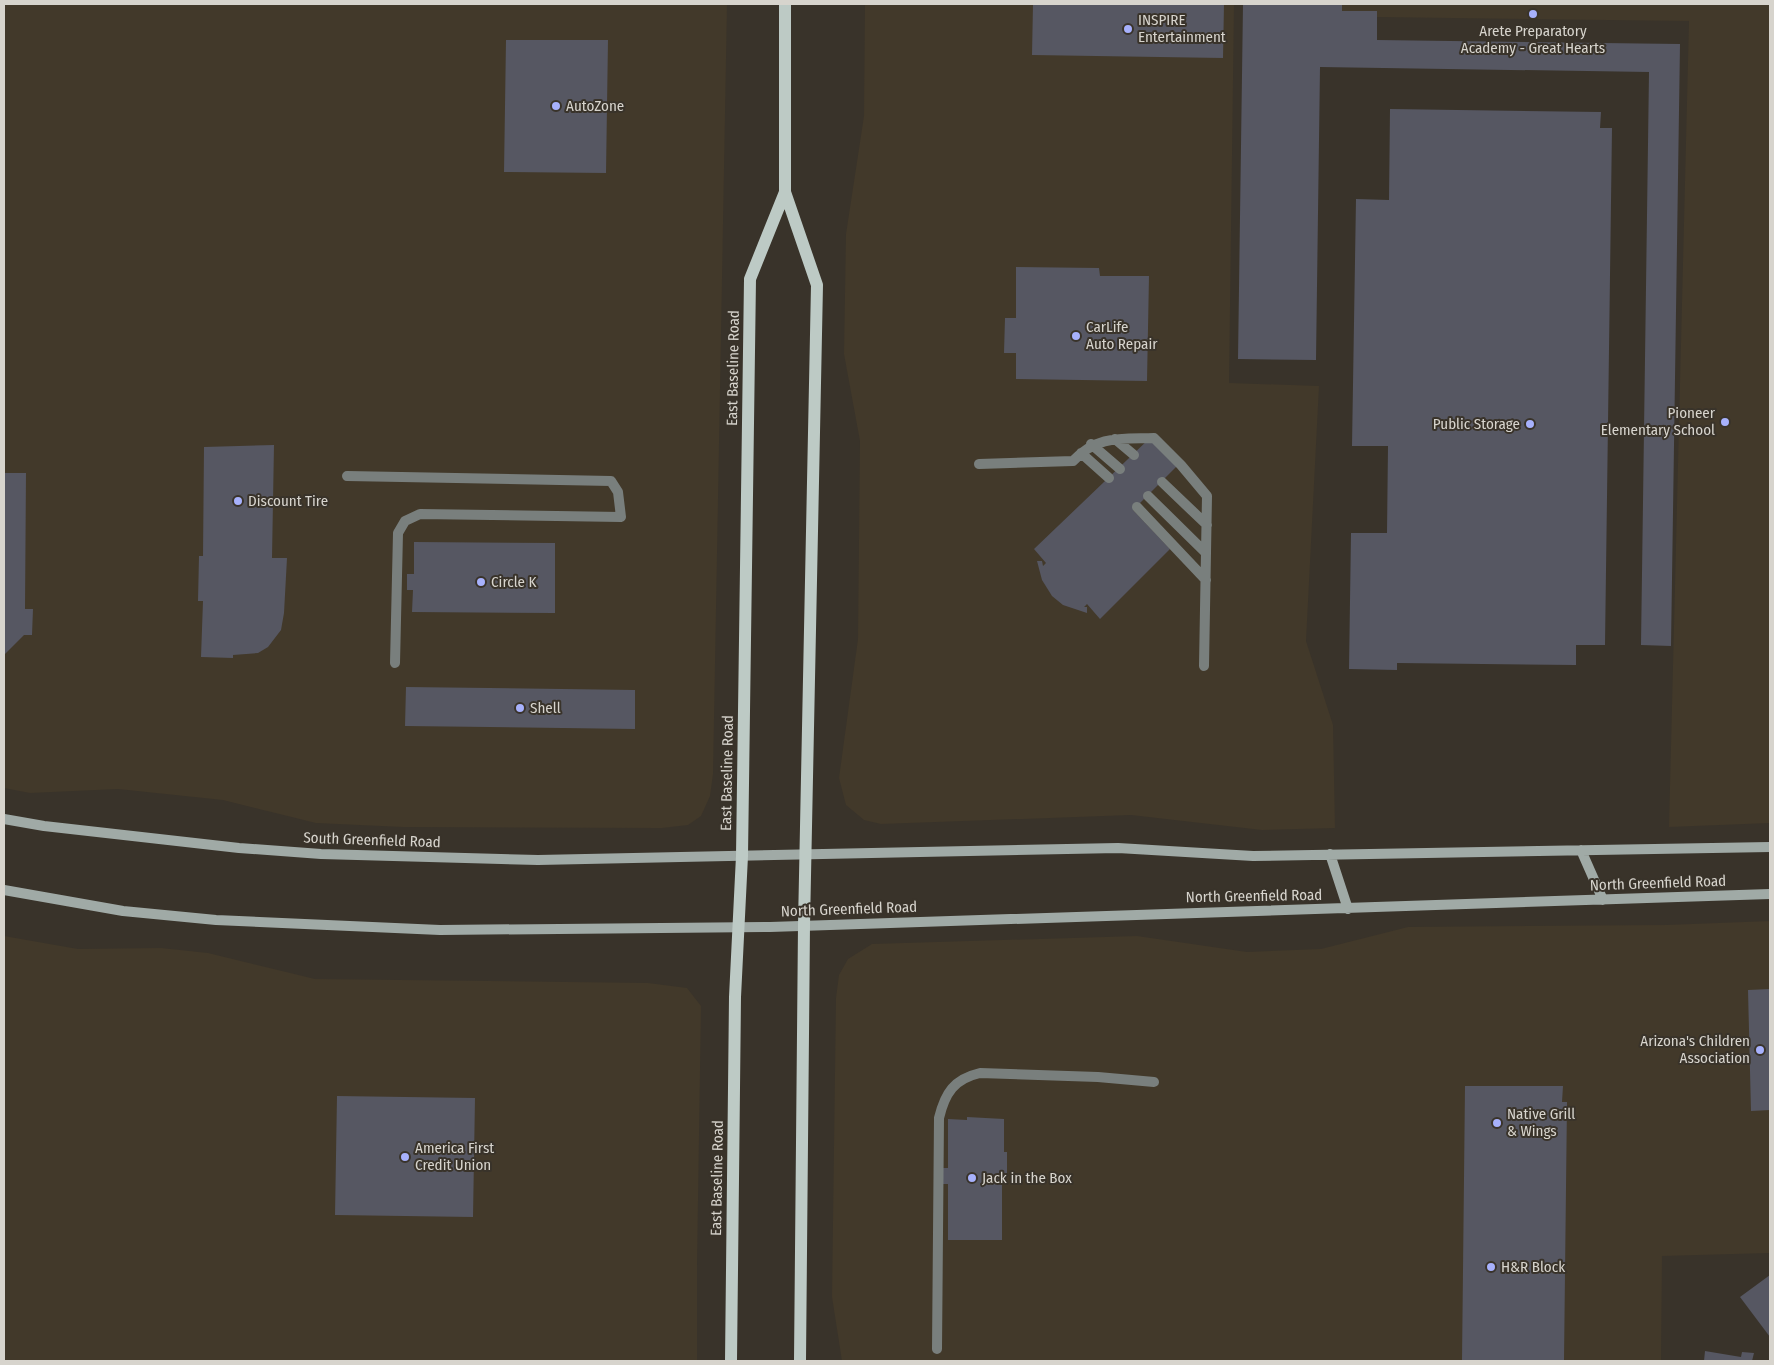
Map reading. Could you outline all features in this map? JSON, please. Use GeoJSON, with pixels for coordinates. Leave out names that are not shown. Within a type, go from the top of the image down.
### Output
{"type":"FeatureCollection","features":[{"type":"Feature","properties":{"kind":"main road","name":"East Baseline Road"},"geometry":{"type":"LineString","coordinates":[[785,4],[785,192],[817,285],[804,925],[800,1361]]}},
{"type":"Feature","properties":{"kind":"main road","name":"East Baseline Road"},"geometry":{"type":"LineString","coordinates":[[731,1361],[738,927],[742,856],[750,279],[785,192]]}},
{"type":"Feature","properties":{"kind":"main road","name":"South Greenfield Road"},"geometry":{"type":"LineString","coordinates":[[4,819],[192,843],[321,854],[538,860],[742,856]]}},
{"type":"Feature","properties":{"kind":"main road"},"geometry":{"type":"LineString","coordinates":[[742,856],[1118,848],[1253,856],[1770,847]]}},
{"type":"Feature","properties":{"kind":"main road"},"geometry":{"type":"LineString","coordinates":[[1581,850],[1602,900]]}},
{"type":"Feature","properties":{"kind":"main road"},"geometry":{"type":"LineString","coordinates":[[1330,854],[1348,909]]}},
{"type":"Feature","properties":{"kind":"main road"},"geometry":{"type":"LineString","coordinates":[[4,890],[123,911],[216,920],[315,926],[440,930],[738,927]]}},
{"type":"Feature","properties":{"kind":"main road","name":"North Greenfield Road"},"geometry":{"type":"LineString","coordinates":[[738,927],[1348,909],[1770,894]]}},
{"type":"Feature","properties":{"kind":"lane"},"geometry":{"type":"LineString","coordinates":[[979,464],[1072,461],[1091,444],[1115,439],[1154,438],[1181,465],[1207,496],[1204,666]]}},
{"type":"Feature","properties":{"kind":"lane"},"geometry":{"type":"LineString","coordinates":[[1115,439],[1134,455]]}},
{"type":"Feature","properties":{"kind":"lane"},"geometry":{"type":"LineString","coordinates":[[1091,444],[1120,469]]}},
{"type":"Feature","properties":{"kind":"lane"},"geometry":{"type":"LineString","coordinates":[[1081,453],[1109,478]]}},
{"type":"Feature","properties":{"kind":"lane"},"geometry":{"type":"LineString","coordinates":[[347,476],[610,480],[618,492],[621,517],[420,514],[405,521],[398,533],[394,663]]}},
{"type":"Feature","properties":{"kind":"lane"},"geometry":{"type":"LineString","coordinates":[[1162,482],[1207,525]]}},
{"type":"Feature","properties":{"kind":"lane"},"geometry":{"type":"LineString","coordinates":[[1148,496],[1206,553]]}},
{"type":"Feature","properties":{"kind":"lane"},"geometry":{"type":"LineString","coordinates":[[1137,507],[1206,580]]}},
{"type":"Feature","properties":{"kind":"lane"},"geometry":{"type":"LineString","coordinates":[[937,1349],[939,1118],[943,1102],[955,1085],[964,1077],[980,1073],[1154,1082]]}},
{"type":"Feature","properties":{"kind":"shaded area"},"geometry":{"type":"Polygon","coordinates":[[[4,4],[727,4],[713,774],[710,796],[701,816],[688,825],[662,828],[403,827],[316,823],[223,800],[118,789],[30,793],[4,788],[4,4]]]}},
{"type":"Feature","properties":{"kind":"shaded area"},"geometry":{"type":"Polygon","coordinates":[[[865,4],[1234,4],[1229,383],[1319,386],[1306,641],[1333,725],[1335,828],[1262,830],[1131,815],[881,824],[864,820],[846,805],[839,778],[858,639],[860,441],[844,354],[846,234],[864,116],[865,4]]]}},
{"type":"Feature","properties":{"kind":"shaded area","name":"Pioneer Elementary School"},"geometry":{"type":"Polygon","coordinates":[[[1342,4],[1770,4],[1770,823],[1669,827],[1689,21],[1377,17],[1377,11],[1342,11],[1342,4]]]}},
{"type":"Feature","properties":{"kind":"shaded area"},"geometry":{"type":"Polygon","coordinates":[[[1770,921],[1770,1253],[1662,1256],[1661,1361],[842,1361],[832,1297],[836,998],[839,975],[848,959],[872,944],[1137,936],[1247,952],[1321,949],[1408,927],[1666,925],[1770,921]]]}},
{"type":"Feature","properties":{"kind":"shaded area"},"geometry":{"type":"Polygon","coordinates":[[[4,936],[78,949],[161,948],[208,953],[315,979],[648,983],[687,988],[701,1006],[697,1361],[4,1361],[4,936]]]}},
{"type":"Feature","properties":{"kind":"building","name":"INSPIRE Entertainment"},"geometry":{"type":"Polygon","coordinates":[[[1033,4],[1224,4],[1223,58],[1032,55],[1033,4]]]}},
{"type":"Feature","properties":{"kind":"building"},"geometry":{"type":"Polygon","coordinates":[[[1243,4],[1342,4],[1342,11],[1377,11],[1377,40],[1680,44],[1671,646],[1641,645],[1649,72],[1320,67],[1316,360],[1238,359],[1243,4]]]}},
{"type":"Feature","properties":{"kind":"building","name":"AutoZone"},"geometry":{"type":"Polygon","coordinates":[[[506,40],[608,40],[606,173],[504,172],[506,40]]]}},
{"type":"Feature","properties":{"kind":"building"},"geometry":{"type":"Polygon","coordinates":[[[1390,109],[1601,112],[1600,128],[1612,128],[1605,645],[1576,645],[1576,665],[1397,663],[1397,670],[1349,669],[1351,533],[1387,533],[1388,446],[1352,446],[1356,199],[1389,200],[1390,109]]]}},
{"type":"Feature","properties":{"kind":"building","name":"CarLife Auto Repair"},"geometry":{"type":"Polygon","coordinates":[[[1016,267],[1099,268],[1100,276],[1149,276],[1147,381],[1016,379],[1016,353],[1004,353],[1005,318],[1016,318],[1016,267]]]}},
{"type":"Feature","properties":{"kind":"building"},"geometry":{"type":"Polygon","coordinates":[[[1151,437],[1178,465],[1133,510],[1170,549],[1100,619],[1087,604],[1084,607],[1087,607],[1087,613],[1063,605],[1052,596],[1042,580],[1037,561],[1042,561],[1043,566],[1046,563],[1034,549],[1151,437]]]}},
{"type":"Feature","properties":{"kind":"building","name":"Discount Tire"},"geometry":{"type":"Polygon","coordinates":[[[274,445],[272,558],[287,558],[284,613],[281,630],[268,647],[258,653],[233,655],[233,658],[201,657],[203,601],[198,601],[199,556],[203,556],[204,447],[274,445]]]}},
{"type":"Feature","properties":{"kind":"building"},"geometry":{"type":"Polygon","coordinates":[[[4,473],[26,473],[25,609],[33,609],[32,635],[24,635],[4,655],[4,473]]]}},
{"type":"Feature","properties":{"kind":"building","name":"Circle K"},"geometry":{"type":"Polygon","coordinates":[[[414,542],[555,543],[555,613],[412,612],[413,590],[407,590],[407,574],[414,574],[414,542]]]}},
{"type":"Feature","properties":{"kind":"building","name":"Shell"},"geometry":{"type":"Polygon","coordinates":[[[406,687],[635,690],[635,729],[405,726],[406,687]]]}},
{"type":"Feature","properties":{"kind":"building","name":"Arizona's Children Association"},"geometry":{"type":"Polygon","coordinates":[[[1770,989],[1770,1110],[1751,1111],[1748,990],[1770,989]]]}},
{"type":"Feature","properties":{"kind":"building"},"geometry":{"type":"Polygon","coordinates":[[[1465,1086],[1563,1086],[1562,1102],[1567,1102],[1564,1361],[1462,1361],[1465,1086]]]}},
{"type":"Feature","properties":{"kind":"building","name":"America First Credit Union"},"geometry":{"type":"Polygon","coordinates":[[[337,1096],[475,1098],[473,1217],[335,1215],[337,1096]]]}},
{"type":"Feature","properties":{"kind":"building","name":"Jack in the Box"},"geometry":{"type":"Polygon","coordinates":[[[967,1117],[1004,1119],[1004,1152],[1007,1152],[1007,1173],[1002,1173],[1002,1240],[948,1240],[948,1184],[942,1184],[942,1168],[948,1168],[948,1119],[967,1120],[967,1117]]]}},
{"type":"Feature","properties":{"kind":"building"},"geometry":{"type":"Polygon","coordinates":[[[1770,1275],[1770,1337],[1740,1297],[1770,1275]]]}},
{"type":"Feature","properties":{"kind":"building"},"geometry":{"type":"Polygon","coordinates":[[[1705,1351],[1741,1357],[1742,1352],[1754,1353],[1752,1361],[1704,1361],[1705,1351]]]}},
{"type":"Feature","properties":{"kind":"place","name":"Arete Preparatory Academy - Great Hearts"},"geometry":{"type":"Point","coordinates":[1533,14]}},
{"type":"Feature","properties":{"kind":"place","name":"INSPIRE Entertainment"},"geometry":{"type":"Point","coordinates":[1128,29]}},
{"type":"Feature","properties":{"kind":"place","name":"AutoZone"},"geometry":{"type":"Point","coordinates":[556,106]}},
{"type":"Feature","properties":{"kind":"place","name":"CarLife Auto Repair"},"geometry":{"type":"Point","coordinates":[1076,336]}},
{"type":"Feature","properties":{"kind":"place","name":"Pioneer Elementary School"},"geometry":{"type":"Point","coordinates":[1725,422]}},
{"type":"Feature","properties":{"kind":"place","name":"Public Storage"},"geometry":{"type":"Point","coordinates":[1530,424]}},
{"type":"Feature","properties":{"kind":"place","name":"Discount Tire"},"geometry":{"type":"Point","coordinates":[238,501]}},
{"type":"Feature","properties":{"kind":"place","name":"Circle K"},"geometry":{"type":"Point","coordinates":[481,582]}},
{"type":"Feature","properties":{"kind":"place","name":"Shell"},"geometry":{"type":"Point","coordinates":[520,708]}},
{"type":"Feature","properties":{"kind":"place","name":"Arizona's Children Association"},"geometry":{"type":"Point","coordinates":[1760,1050]}},
{"type":"Feature","properties":{"kind":"place","name":"Native Grill & Wings"},"geometry":{"type":"Point","coordinates":[1497,1123]}},
{"type":"Feature","properties":{"kind":"place","name":"America First Credit Union"},"geometry":{"type":"Point","coordinates":[405,1157]}},
{"type":"Feature","properties":{"kind":"place","name":"Jack in the Box"},"geometry":{"type":"Point","coordinates":[972,1178]}},
{"type":"Feature","properties":{"kind":"place","name":"H&R Block"},"geometry":{"type":"Point","coordinates":[1491,1267]}}]}
